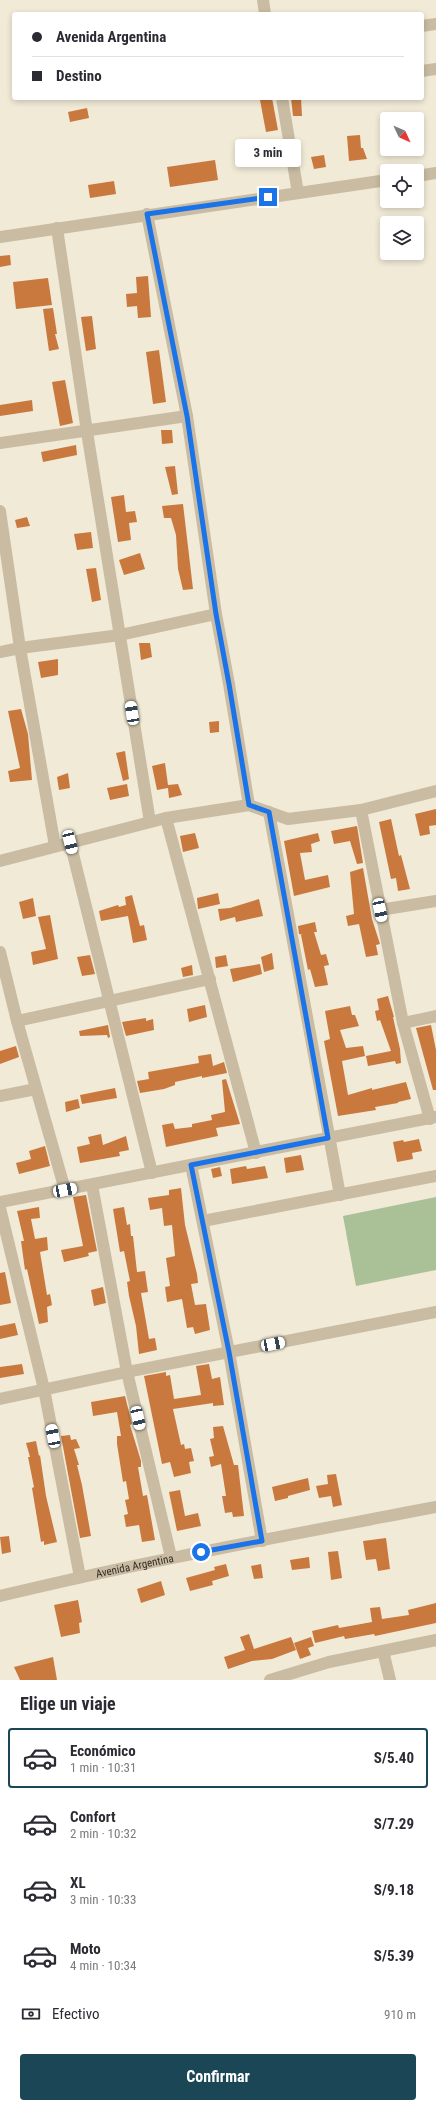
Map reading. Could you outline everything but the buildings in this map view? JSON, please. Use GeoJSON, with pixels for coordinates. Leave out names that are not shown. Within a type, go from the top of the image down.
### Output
{"type":"FeatureCollection","features":[{"type":"Feature","properties":{"kind":"street"},"geometry":{"type":"LineString","coordinates":[[263,0],[265,12]]}},
{"type":"Feature","properties":{"kind":"street"},"geometry":{"type":"LineString","coordinates":[[424,26],[436,24]]}},
{"type":"Feature","properties":{"kind":"street"},"geometry":{"type":"LineString","coordinates":[[424,71],[436,69]]}},
{"type":"Feature","properties":{"kind":"street"},"geometry":{"type":"LineString","coordinates":[[282,100],[298,193]]}},
{"type":"Feature","properties":{"kind":"street"},"geometry":{"type":"LineString","coordinates":[[424,175],[436,173]]}},
{"type":"Feature","properties":{"kind":"street"},"geometry":{"type":"LineString","coordinates":[[0,237],[147,214],[380,181]]}},
{"type":"Feature","properties":{"kind":"street"},"geometry":{"type":"LineString","coordinates":[[147,214],[187,416],[216,614],[249,805]]}},
{"type":"Feature","properties":{"kind":"street"},"geometry":{"type":"LineString","coordinates":[[57,228],[87,432],[150,822]]}},
{"type":"Feature","properties":{"kind":"street"},"geometry":{"type":"LineString","coordinates":[[0,444],[187,416]]}},
{"type":"Feature","properties":{"kind":"street"},"geometry":{"type":"LineString","coordinates":[[0,510],[20,648],[55,846]]}},
{"type":"Feature","properties":{"kind":"street"},"geometry":{"type":"LineString","coordinates":[[0,652],[20,648],[120,636],[216,614]]}},
{"type":"Feature","properties":{"kind":"street"},"geometry":{"type":"LineString","coordinates":[[0,861],[166,818],[249,805],[288,819],[361,810],[436,791]]}},
{"type":"Feature","properties":{"kind":"street"},"geometry":{"type":"LineString","coordinates":[[0,1202],[433,1118],[403,1023],[361,810]]}},
{"type":"Feature","properties":{"kind":"street"},"geometry":{"type":"LineString","coordinates":[[269,812],[328,1138],[340,1195]]}},
{"type":"Feature","properties":{"kind":"street"},"geometry":{"type":"LineString","coordinates":[[166,818],[256,1153]]}},
{"type":"Feature","properties":{"kind":"street"},"geometry":{"type":"LineString","coordinates":[[70,842],[152,1173]]}},
{"type":"Feature","properties":{"kind":"street"},"geometry":{"type":"LineString","coordinates":[[380,910],[436,901]]}},
{"type":"Feature","properties":{"kind":"street"},"geometry":{"type":"LineString","coordinates":[[1,958],[17,1021],[65,1190]]}},
{"type":"Feature","properties":{"kind":"street"},"geometry":{"type":"LineString","coordinates":[[17,1021],[210,979]]}},
{"type":"Feature","properties":{"kind":"street"},"geometry":{"type":"LineString","coordinates":[[403,1023],[436,1016]]}},
{"type":"Feature","properties":{"kind":"street"},"geometry":{"type":"LineString","coordinates":[[0,1096],[36,1089]]}},
{"type":"Feature","properties":{"kind":"street"},"geometry":{"type":"LineString","coordinates":[[191,1165],[229,1352],[262,1541]]}},
{"type":"Feature","properties":{"kind":"street"},"geometry":{"type":"LineString","coordinates":[[203,1221],[436,1176]]}},
{"type":"Feature","properties":{"kind":"street"},"geometry":{"type":"LineString","coordinates":[[92,1184],[127,1372],[171,1558]]}},
{"type":"Feature","properties":{"kind":"street"},"geometry":{"type":"LineString","coordinates":[[0,1208],[44,1389],[80,1576]]}},
{"type":"Feature","properties":{"kind":"street"},"geometry":{"type":"LineString","coordinates":[[0,1399],[127,1372],[436,1312]]}},
{"type":"Feature","properties":{"kind":"street","name":"Avenida Argentina"},"geometry":{"type":"LineString","coordinates":[[0,1596],[80,1576],[436,1507]]}},
{"type":"Feature","properties":{"kind":"street"},"geometry":{"type":"LineString","coordinates":[[270,1680],[329,1662],[436,1640]]}},
{"type":"Feature","properties":{"kind":"street"},"geometry":{"type":"LineString","coordinates":[[383,1651],[390,1680]]}},
{"type":"Feature","properties":{"kind":"green space"},"geometry":{"type":"Polygon","coordinates":[[[436,1197],[436,1270],[356,1286],[343,1216],[436,1197]]]}},
{"type":"Feature","properties":{"kind":"route"},"geometry":{"type":"LineString","coordinates":[[201,1552],[262,1541],[229,1352],[191,1165],[328,1138],[269,812],[249,805],[216,614],[187,416],[147,214],[268,197]]}}]}
